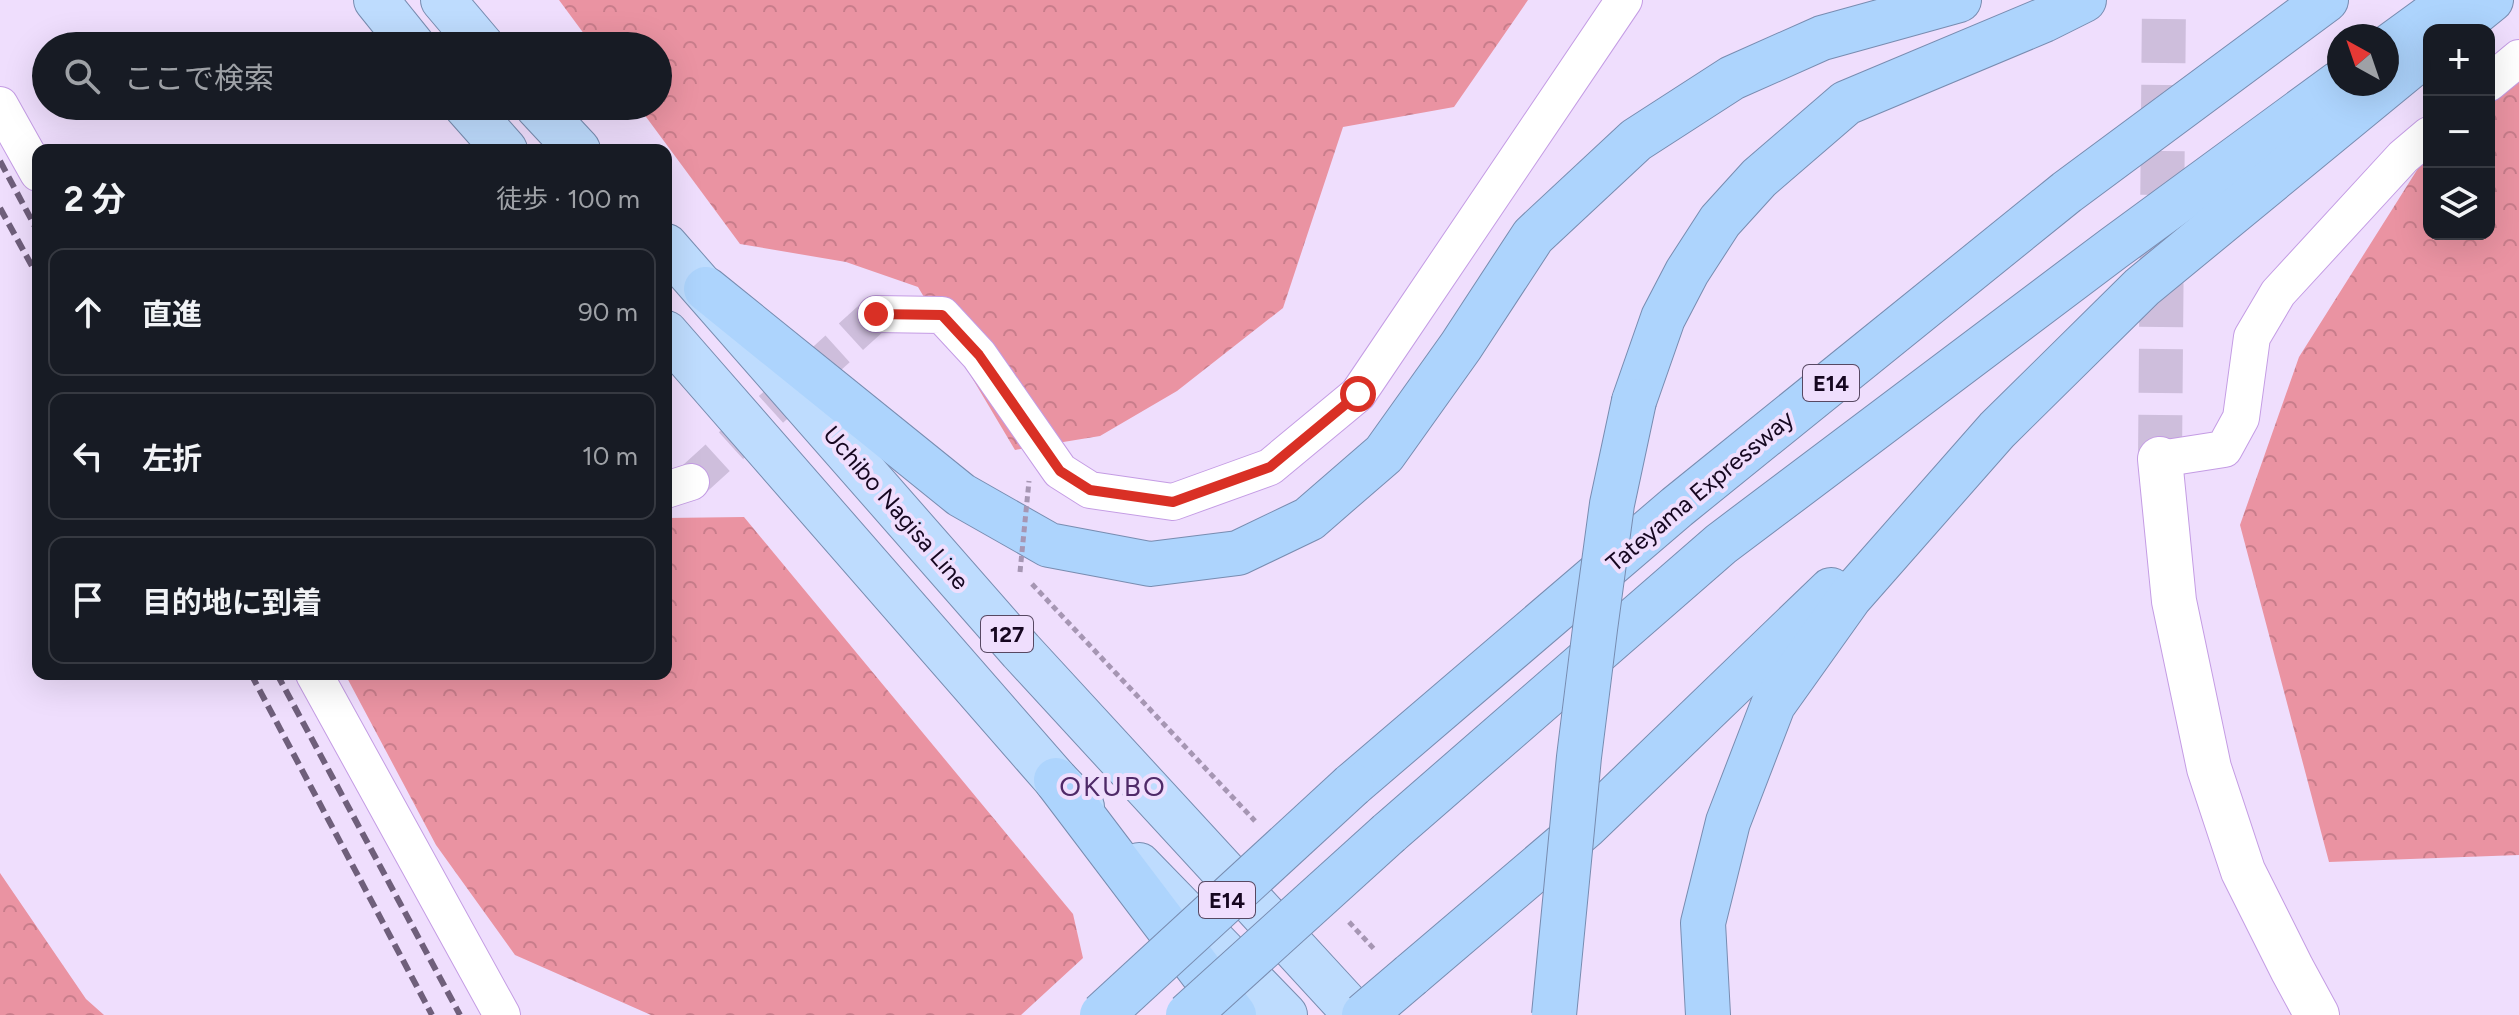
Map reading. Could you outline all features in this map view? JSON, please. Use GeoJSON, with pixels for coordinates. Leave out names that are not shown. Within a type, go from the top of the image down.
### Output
{"type":"FeatureCollection","features":[{"type":"Feature","properties":{"kind":"highway"},"geometry":{"type":"LineString","coordinates":[[376,0],[402,32]]}},
{"type":"Feature","properties":{"kind":"highway"},"geometry":{"type":"LineString","coordinates":[[443,0],[470,32]]}},
{"type":"Feature","properties":{"kind":"highway"},"geometry":{"type":"LineString","coordinates":[[706,289],[961,495],[1049,545],[1150,564],[1238,553],[1309,519],[1384,454],[1461,346],[1533,236],[1636,140],[1732,78],[1822,38],[1959,0]]}},
{"type":"Feature","properties":{"kind":"highway"},"geometry":{"type":"LineString","coordinates":[[1554,1015],[1577,772],[1612,504],[1634,401],[1663,318],[1687,272],[1720,221],[1759,178],[1846,103],[2044,20],[2084,0]]}},
{"type":"Feature","properties":{"kind":"highway","name":"Tateyama Expressway"},"geometry":{"type":"LineString","coordinates":[[1102,1015],[1352,785],[1677,507],[2055,202],[2326,0]]}},
{"type":"Feature","properties":{"kind":"highway"},"geometry":{"type":"LineString","coordinates":[[2399,39],[2453,0]]}},
{"type":"Feature","properties":{"kind":"highway"},"geometry":{"type":"LineString","coordinates":[[2461,24],[2491,0]]}},
{"type":"Feature","properties":{"kind":"highway"},"geometry":{"type":"LineString","coordinates":[[1364,1015],[1397,967],[1586,826],[2142,287],[2423,56]]}},
{"type":"Feature","properties":{"kind":"highway","name":"E14"},"geometry":{"type":"LineString","coordinates":[[1188,1015],[1389,833],[1721,544],[2327,92]]}},
{"type":"Feature","properties":{"kind":"highway"},"geometry":{"type":"LineString","coordinates":[[478,120],[500,144]]}},
{"type":"Feature","properties":{"kind":"highway"},"geometry":{"type":"LineString","coordinates":[[550,120],[572,144]]}},
{"type":"Feature","properties":{"kind":"highway","name":"Uchibo Nagisa Line"},"geometry":{"type":"LineString","coordinates":[[672,252],[1021,651],[1356,1015]]}},
{"type":"Feature","properties":{"kind":"highway","name":"127"},"geometry":{"type":"LineString","coordinates":[[672,340],[1056,780],[1285,1015]]}},
{"type":"Feature","properties":{"kind":"highway"},"geometry":{"type":"LineString","coordinates":[[1708,1015],[1703,923],[1728,822],[1773,705],[1850,597],[1997,430]]}},
{"type":"Feature","properties":{"kind":"highway"},"geometry":{"type":"LineString","coordinates":[[1056,780],[1234,1015]]}},
{"type":"Feature","properties":{"kind":"street"},"geometry":{"type":"LineString","coordinates":[[876,314],[942,315],[979,355],[1060,471],[1090,490],[1173,502],[1270,467],[1358,394],[1624,0]]}},
{"type":"Feature","properties":{"kind":"street"},"geometry":{"type":"LineString","coordinates":[[2495,78],[2519,58]]}},
{"type":"Feature","properties":{"kind":"street"},"geometry":{"type":"LineString","coordinates":[[0,105],[32,162]]}},
{"type":"Feature","properties":{"kind":"street"},"geometry":{"type":"LineString","coordinates":[[2317,1015],[2243,871],[2209,768],[2174,601],[2160,459],[2224,449],[2241,418],[2252,337],[2278,293],[2403,157],[2423,140]]}},
{"type":"Feature","properties":{"kind":"street"},"geometry":{"type":"LineString","coordinates":[[317,680],[502,1015]]}},
{"type":"Feature","properties":{"kind":"path"},"geometry":{"type":"LineString","coordinates":[[1029,481],[1020,572],[1257,823]]}},
{"type":"Feature","properties":{"kind":"path"},"geometry":{"type":"LineString","coordinates":[[1341,913],[1397,967]]}},
{"type":"Feature","properties":{"kind":"green space"},"geometry":{"type":"Polygon","coordinates":[[[559,0],[1528,0],[1454,107],[1343,127],[1283,308],[1177,391],[1100,436],[1015,450],[918,287],[846,262],[740,244],[672,152],[672,144],[666,144],[648,120],[672,120],[672,32],[583,32],[559,0]]]}},
{"type":"Feature","properties":{"kind":"green space"},"geometry":{"type":"Polygon","coordinates":[[[2519,42],[2519,855],[2329,862],[2240,525],[2299,357],[2423,161],[2423,240],[2495,240],[2495,65],[2519,42]]]}},
{"type":"Feature","properties":{"kind":"green space"},"geometry":{"type":"Polygon","coordinates":[[[744,517],[1073,914],[1083,958],[1021,1015],[651,1015],[515,955],[436,845],[348,680],[672,680],[672,518],[744,517]]]}},
{"type":"Feature","properties":{"kind":"green space"},"geometry":{"type":"Polygon","coordinates":[[[0,873],[86,999],[104,1015],[0,1015],[0,873]]]}},
{"type":"Feature","properties":{"kind":"tunnel"},"geometry":{"type":"LineString","coordinates":[[2160,459],[2164,0]]}},
{"type":"Feature","properties":{"kind":"tunnel"},"geometry":{"type":"LineString","coordinates":[[691,482],[876,314]]}},
{"type":"Feature","properties":{"kind":"railway"},"geometry":{"type":"LineString","coordinates":[[0,161],[32,221]]}},
{"type":"Feature","properties":{"kind":"railway"},"geometry":{"type":"LineString","coordinates":[[0,208],[32,266]]}},
{"type":"Feature","properties":{"kind":"railway"},"geometry":{"type":"LineString","coordinates":[[254,680],[432,1015]]}},
{"type":"Feature","properties":{"kind":"railway"},"geometry":{"type":"LineString","coordinates":[[280,680],[460,1015]]}},
{"type":"Feature","properties":{"kind":"district","name":"OKUBO"},"geometry":{"type":"Point","coordinates":[1113,786]}},
{"type":"Feature","properties":{"kind":"route"},"geometry":{"type":"LineString","coordinates":[[876,314],[942,315],[979,355],[1060,471],[1090,490],[1173,502],[1270,467],[1358,394]]}}]}
